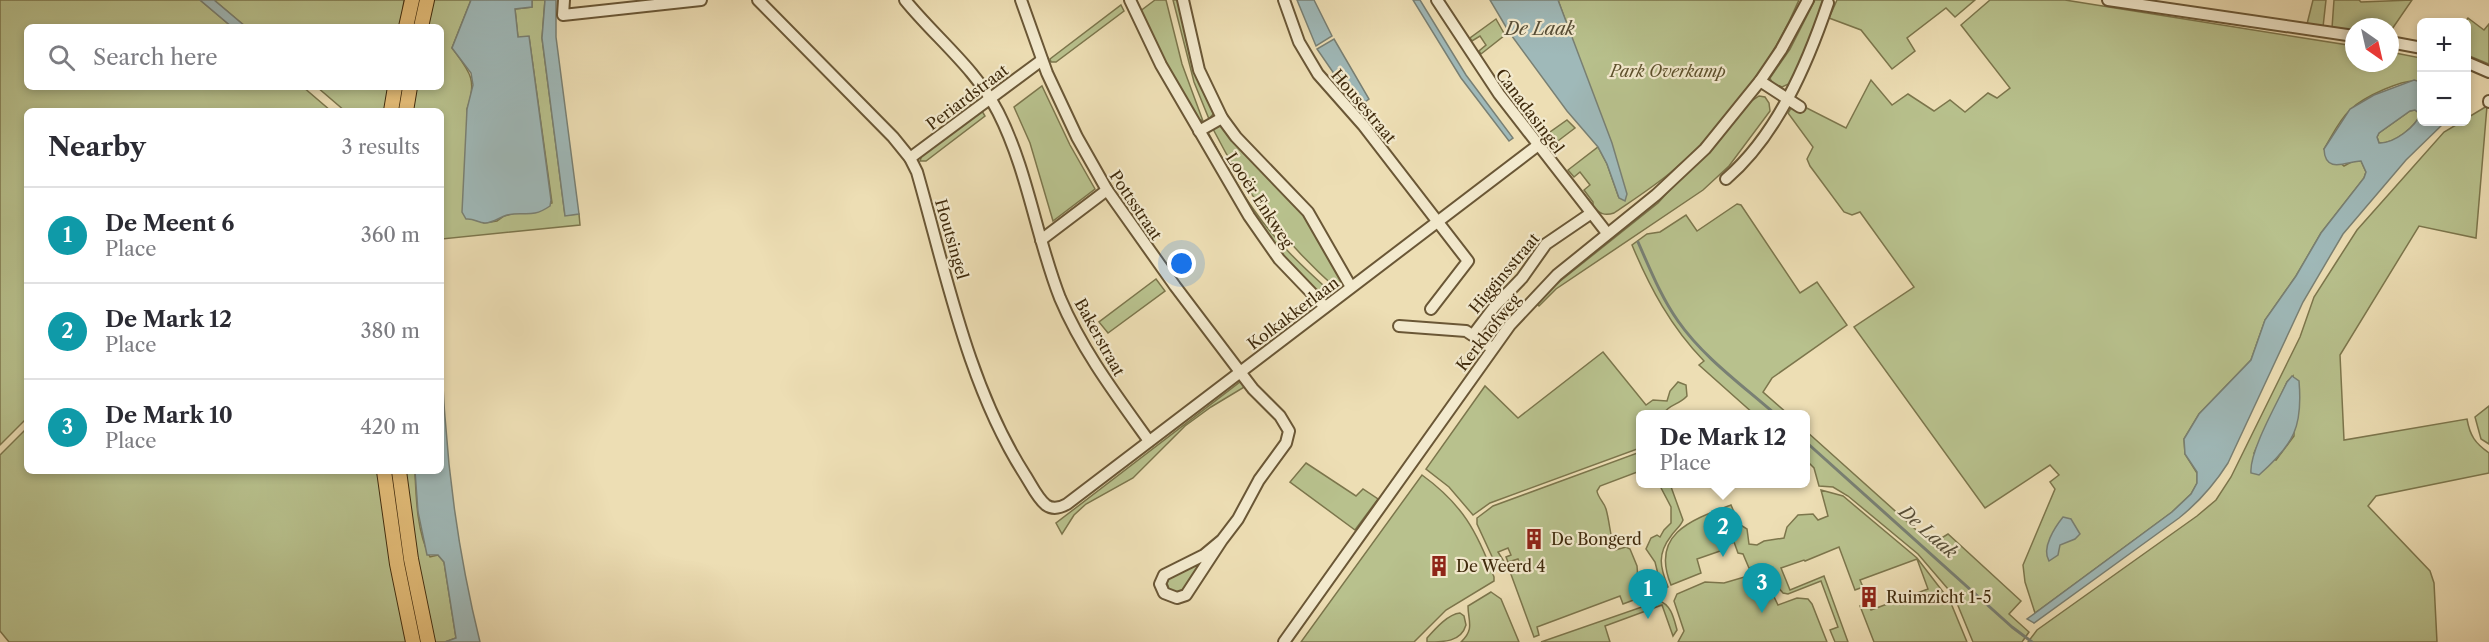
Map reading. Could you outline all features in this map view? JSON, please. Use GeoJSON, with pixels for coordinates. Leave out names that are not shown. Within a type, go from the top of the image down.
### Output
{"type":"FeatureCollection","features":[{"type":"Feature","properties":{"kind":"main road"},"geometry":{"type":"LineString","coordinates":[[407,24],[412,0]]}},
{"type":"Feature","properties":{"kind":"main road"},"geometry":{"type":"LineString","coordinates":[[422,24],[427,0]]}},
{"type":"Feature","properties":{"kind":"main road"},"geometry":{"type":"LineString","coordinates":[[392,108],[394,90]]}},
{"type":"Feature","properties":{"kind":"main road"},"geometry":{"type":"LineString","coordinates":[[406,108],[410,90]]}},
{"type":"Feature","properties":{"kind":"main road"},"geometry":{"type":"LineString","coordinates":[[384,474],[397,564],[413,642]]}},
{"type":"Feature","properties":{"kind":"main road"},"geometry":{"type":"LineString","coordinates":[[399,474],[411,559],[428,642]]}},
{"type":"Feature","properties":{"kind":"street"},"geometry":{"type":"LineString","coordinates":[[564,0],[563,15],[701,0]]}},
{"type":"Feature","properties":{"kind":"street","name":"Houtsingel"},"geometry":{"type":"LineString","coordinates":[[758,0],[893,137],[910,158],[917,172],[974,370],[994,421],[1015,460],[1042,501],[1052,508],[1067,504]]}},
{"type":"Feature","properties":{"kind":"street","name":"Bakerstraat"},"geometry":{"type":"LineString","coordinates":[[904,0],[977,81],[997,110],[1019,161],[1041,240],[1061,298],[1078,335],[1106,382],[1149,441]]}},
{"type":"Feature","properties":{"kind":"street","name":"Pottsstraat"},"geometry":{"type":"LineString","coordinates":[[1021,0],[1047,73],[1077,137],[1107,190],[1145,246],[1240,372],[1286,423],[1289,435],[1286,443],[1259,480],[1238,519],[1222,540]]}},
{"type":"Feature","properties":{"kind":"street","name":"Looër Enkweg"},"geometry":{"type":"LineString","coordinates":[[1130,0],[1161,64],[1261,235],[1284,264],[1325,307]]}},
{"type":"Feature","properties":{"kind":"street","name":"Looër Enkweg"},"geometry":{"type":"LineString","coordinates":[[1183,0],[1199,70],[1222,118],[1236,137],[1292,192],[1308,212],[1351,287]]}},
{"type":"Feature","properties":{"kind":"street","name":"Housestraat"},"geometry":{"type":"LineString","coordinates":[[1284,0],[1299,42],[1318,74],[1368,132],[1468,261],[1431,309]]}},
{"type":"Feature","properties":{"kind":"street","name":"Canadasingel"},"geometry":{"type":"LineString","coordinates":[[1437,0],[1480,68],[1537,146],[1607,233]]}},
{"type":"Feature","properties":{"kind":"street","name":"Kerkhofweg"},"geometry":{"type":"LineString","coordinates":[[1284,642],[1510,325],[1539,292],[1685,169],[1737,112],[1760,81],[1781,50],[1809,0]]}},
{"type":"Feature","properties":{"kind":"street"},"geometry":{"type":"LineString","coordinates":[[2108,0],[2345,35]]}},
{"type":"Feature","properties":{"kind":"street"},"geometry":{"type":"LineString","coordinates":[[1726,179],[1755,149],[1786,98],[1811,49],[1828,3]]}},
{"type":"Feature","properties":{"kind":"street"},"geometry":{"type":"LineString","coordinates":[[2399,44],[2417,47]]}},
{"type":"Feature","properties":{"kind":"street","name":"Periardstraat"},"geometry":{"type":"LineString","coordinates":[[910,158],[1042,60]]}},
{"type":"Feature","properties":{"kind":"street"},"geometry":{"type":"LineString","coordinates":[[2471,64],[2489,72]]}},
{"type":"Feature","properties":{"kind":"street"},"geometry":{"type":"LineString","coordinates":[[1760,81],[1800,107]]}},
{"type":"Feature","properties":{"kind":"street"},"geometry":{"type":"LineString","coordinates":[[1199,131],[1222,118]]}},
{"type":"Feature","properties":{"kind":"street","name":"Kolkakkerlaan"},"geometry":{"type":"LineString","coordinates":[[1067,504],[1537,146]]}},
{"type":"Feature","properties":{"kind":"street"},"geometry":{"type":"LineString","coordinates":[[1041,240],[1107,190]]}},
{"type":"Feature","properties":{"kind":"street","name":"Higginsstraat"},"geometry":{"type":"LineString","coordinates":[[1473,335],[1495,306],[1522,278],[1546,244],[1590,214]]}},
{"type":"Feature","properties":{"kind":"street"},"geometry":{"type":"LineString","coordinates":[[1399,326],[1459,329],[1492,348]]}},
{"type":"Feature","properties":{"kind":"street"},"geometry":{"type":"LineString","coordinates":[[1222,540],[1186,595],[1173,598],[1164,593],[1160,584],[1164,575],[1204,555],[1222,540]]}},
{"type":"Feature","properties":{"kind":"green space"},"geometry":{"type":"Polygon","coordinates":[[[0,0],[200,0],[228,24],[24,24],[24,90],[306,90],[328,108],[24,108],[24,421],[0,445],[0,0]]]}},
{"type":"Feature","properties":{"kind":"green space"},"geometry":{"type":"Polygon","coordinates":[[[214,0],[404,0],[401,24],[242,24],[214,0]]]}},
{"type":"Feature","properties":{"kind":"green space"},"geometry":{"type":"Polygon","coordinates":[[[431,0],[471,0],[452,48],[467,69],[472,83],[467,109],[472,218],[484,223],[497,221],[504,216],[552,203],[529,37],[518,38],[515,9],[532,7],[532,0],[545,0],[542,38],[565,215],[579,214],[580,225],[444,239],[444,108],[410,108],[414,90],[444,90],[444,24],[426,24],[431,0]]]}},
{"type":"Feature","properties":{"kind":"green space"},"geometry":{"type":"Polygon","coordinates":[[[1155,0],[1166,0],[1182,64],[1203,121],[1196,118],[1139,12],[1155,0]]]}},
{"type":"Feature","properties":{"kind":"green space"},"geometry":{"type":"Polygon","coordinates":[[[1173,0],[1179,0],[1214,113],[1209,119],[1194,82],[1173,0]]]}},
{"type":"Feature","properties":{"kind":"green space","name":"Park Overkamp"},"geometry":{"type":"Polygon","coordinates":[[[1558,0],[1799,0],[1775,48],[1745,94],[1709,136],[1690,155],[1643,193],[1614,213],[1602,214],[1593,206],[1593,202],[1584,190],[1590,185],[1580,172],[1574,177],[1568,170],[1598,147],[1607,164],[1619,198],[1584,72],[1558,0]]]}},
{"type":"Feature","properties":{"kind":"green space"},"geometry":{"type":"Polygon","coordinates":[[[1815,0],[1827,0],[1791,83],[1782,87],[1772,83],[1770,78],[1790,49],[1815,0]]]}},
{"type":"Feature","properties":{"kind":"green space"},"geometry":{"type":"Polygon","coordinates":[[[1837,0],[1975,0],[1955,17],[1946,8],[1907,38],[1915,51],[1892,69],[1861,30],[1829,18],[1837,0]]]}},
{"type":"Feature","properties":{"kind":"green space"},"geometry":{"type":"Polygon","coordinates":[[[1990,0],[2065,0],[2345,45],[2345,72],[2399,72],[2399,54],[2417,57],[2417,81],[2395,85],[2356,105],[2342,118],[2324,149],[2344,166],[2353,161],[2361,161],[2366,172],[2364,178],[2321,233],[2296,276],[2265,320],[2251,360],[2199,414],[2184,439],[2185,454],[2197,473],[2197,483],[2191,494],[2172,512],[2035,613],[2025,582],[2023,565],[2055,489],[2050,482],[2059,475],[2050,465],[1985,508],[1854,327],[1914,287],[1860,212],[1852,215],[1844,212],[1810,166],[1807,159],[1813,147],[1788,113],[1795,102],[1846,128],[1871,80],[1892,105],[1908,94],[1934,111],[1950,100],[1965,112],[1988,93],[1997,98],[2010,88],[1961,25],[1990,0]]]}},
{"type":"Feature","properties":{"kind":"green space"},"geometry":{"type":"Polygon","coordinates":[[[2313,0],[2326,0],[2323,27],[2307,24],[2313,0]]]}},
{"type":"Feature","properties":{"kind":"green space"},"geometry":{"type":"Polygon","coordinates":[[[2334,0],[2359,0],[2361,2],[2412,0],[2399,19],[2345,18],[2345,30],[2332,28],[2334,0]]]}},
{"type":"Feature","properties":{"kind":"green space"},"geometry":{"type":"Polygon","coordinates":[[[1121,5],[1124,11],[1056,62],[1051,62],[1050,59],[1121,5]]]}},
{"type":"Feature","properties":{"kind":"green space"},"geometry":{"type":"Polygon","coordinates":[[[1496,19],[1505,35],[1481,54],[1479,51],[1486,45],[1480,36],[1472,41],[1470,38],[1496,19]]]}},
{"type":"Feature","properties":{"kind":"green space"},"geometry":{"type":"Polygon","coordinates":[[[2471,20],[2484,30],[2489,24],[2489,64],[2471,57],[2471,20]]]}},
{"type":"Feature","properties":{"kind":"green space"},"geometry":{"type":"Polygon","coordinates":[[[1042,86],[1070,145],[1095,189],[1053,221],[1030,143],[1014,107],[1042,86]]]}},
{"type":"Feature","properties":{"kind":"green space"},"geometry":{"type":"Polygon","coordinates":[[[320,90],[392,90],[388,108],[342,108],[320,90]]]}},
{"type":"Feature","properties":{"kind":"green space"},"geometry":{"type":"Polygon","coordinates":[[[1759,96],[1765,97],[1770,111],[1729,166],[1703,190],[1556,289],[1539,306],[1536,303],[1549,290],[1658,203],[1750,102],[1759,96]]]}},
{"type":"Feature","properties":{"kind":"green space"},"geometry":{"type":"Polygon","coordinates":[[[2487,106],[2476,238],[2419,226],[2340,355],[2344,440],[2467,419],[2474,439],[2489,453],[2489,473],[2376,496],[2368,506],[2430,571],[2434,583],[2437,642],[2028,642],[2037,630],[2216,500],[2231,477],[2300,337],[2314,297],[2357,230],[2444,132],[2454,126],[2471,126],[2471,116],[2487,106]],[[2293,376],[2287,382],[2254,453],[2276,460],[2294,436],[2293,376]]]}},
{"type":"Feature","properties":{"kind":"green space"},"geometry":{"type":"Polygon","coordinates":[[[982,111],[985,116],[926,161],[920,161],[922,155],[982,111]]]}},
{"type":"Feature","properties":{"kind":"green space"},"geometry":{"type":"Polygon","coordinates":[[[2410,111],[2417,112],[2417,120],[2414,124],[2397,138],[2379,143],[2377,137],[2379,133],[2410,111]]]}},
{"type":"Feature","properties":{"kind":"green space"},"geometry":{"type":"Polygon","coordinates":[[[1567,120],[1575,128],[1550,147],[1543,137],[1567,120]]]}},
{"type":"Feature","properties":{"kind":"green space"},"geometry":{"type":"Polygon","coordinates":[[[1222,126],[1299,206],[1344,285],[1339,291],[1301,254],[1253,196],[1213,129],[1222,126]]]}},
{"type":"Feature","properties":{"kind":"green space"},"geometry":{"type":"Polygon","coordinates":[[[1209,134],[1236,182],[1263,222],[1291,255],[1334,295],[1327,297],[1313,289],[1274,245],[1240,191],[1209,134]]]}},
{"type":"Feature","properties":{"kind":"green space"},"geometry":{"type":"Polygon","coordinates":[[[1737,204],[1741,205],[1800,293],[1817,282],[1847,325],[1772,378],[1763,392],[1783,410],[1750,410],[1699,365],[1704,361],[1671,321],[1632,245],[1647,234],[1660,232],[1686,215],[1697,231],[1737,204]]]}},
{"type":"Feature","properties":{"kind":"green space"},"geometry":{"type":"Polygon","coordinates":[[[1156,279],[1165,291],[1108,333],[1099,322],[1156,279]]]}},
{"type":"Feature","properties":{"kind":"green space"},"geometry":{"type":"Polygon","coordinates":[[[1603,352],[1646,405],[1653,400],[1667,401],[1670,391],[1678,382],[1686,385],[1687,396],[1666,410],[1636,410],[1636,449],[1490,503],[1473,515],[1449,487],[1426,469],[1485,386],[1518,418],[1603,352]]]}},
{"type":"Feature","properties":{"kind":"green space"},"geometry":{"type":"Polygon","coordinates":[[[1240,382],[1246,386],[1185,426],[1133,478],[1086,504],[1074,515],[1062,534],[1056,523],[1240,382]]]}},
{"type":"Feature","properties":{"kind":"green space"},"geometry":{"type":"Polygon","coordinates":[[[2489,406],[2489,444],[2481,439],[2475,417],[2489,406]]]}},
{"type":"Feature","properties":{"kind":"green space"},"geometry":{"type":"Polygon","coordinates":[[[24,431],[24,474],[381,474],[409,642],[9,642],[0,631],[0,455],[24,431]]]}},
{"type":"Feature","properties":{"kind":"green space"},"geometry":{"type":"Polygon","coordinates":[[[1810,435],[1932,544],[1948,534],[2021,601],[2009,614],[2029,632],[2022,642],[1973,642],[1954,596],[1918,554],[1848,496],[1833,487],[1819,486],[1814,468],[1810,464],[1810,435]]]}},
{"type":"Feature","properties":{"kind":"green space"},"geometry":{"type":"Polygon","coordinates":[[[1636,453],[1636,472],[1600,486],[1597,491],[1606,509],[1615,550],[1626,547],[1630,549],[1637,566],[1638,579],[1647,595],[1623,604],[1620,596],[1537,627],[1539,635],[1534,637],[1509,569],[1520,564],[1518,559],[1508,562],[1506,557],[1511,555],[1508,548],[1498,552],[1505,563],[1499,565],[1495,563],[1477,524],[1477,518],[1493,506],[1636,453]]]}},
{"type":"Feature","properties":{"kind":"green space"},"geometry":{"type":"Polygon","coordinates":[[[1306,463],[1356,496],[1363,489],[1378,499],[1355,530],[1290,482],[1306,463]]]}},
{"type":"Feature","properties":{"kind":"green space"},"geometry":{"type":"Polygon","coordinates":[[[403,474],[415,474],[418,515],[422,537],[430,557],[438,555],[444,562],[456,638],[445,642],[431,642],[403,474]]]}},
{"type":"Feature","properties":{"kind":"green space"},"geometry":{"type":"Polygon","coordinates":[[[1422,475],[1448,497],[1467,520],[1481,546],[1494,581],[1446,610],[1414,642],[1301,642],[1422,475]]]}},
{"type":"Feature","properties":{"kind":"green space"},"geometry":{"type":"Polygon","coordinates":[[[1661,488],[1671,488],[1683,520],[1667,543],[1662,555],[1663,573],[1668,587],[1662,590],[1655,562],[1646,549],[1651,538],[1657,535],[1660,537],[1671,523],[1671,507],[1661,488]]]}},
{"type":"Feature","properties":{"kind":"green space"},"geometry":{"type":"Polygon","coordinates":[[[1821,490],[1843,496],[1917,558],[1950,601],[1967,642],[1874,642],[1860,606],[1868,603],[1871,610],[1928,589],[1917,559],[1860,580],[1863,587],[1855,590],[1839,547],[1781,568],[1790,590],[1824,576],[1848,642],[1835,642],[1830,630],[1838,627],[1821,581],[1788,594],[1783,593],[1767,569],[1757,566],[1749,568],[1743,554],[1738,553],[1734,542],[1722,547],[1723,550],[1697,559],[1701,573],[1671,585],[1666,568],[1666,553],[1670,541],[1689,523],[1731,505],[1739,524],[1747,529],[1749,544],[1757,545],[1764,541],[1784,538],[1787,527],[1798,515],[1813,514],[1818,520],[1828,516],[1821,490]]]}},
{"type":"Feature","properties":{"kind":"green space"},"geometry":{"type":"Polygon","coordinates":[[[1202,562],[1184,589],[1176,593],[1169,589],[1167,583],[1169,578],[1202,562]]]}},
{"type":"Feature","properties":{"kind":"green space"},"geometry":{"type":"Polygon","coordinates":[[[1758,573],[1764,576],[1778,605],[1797,598],[1808,599],[1827,642],[1678,642],[1684,631],[1674,601],[1677,594],[1705,582],[1724,583],[1758,573]]]}},
{"type":"Feature","properties":{"kind":"green space"},"geometry":{"type":"Polygon","coordinates":[[[1491,592],[1501,599],[1519,642],[1461,642],[1468,633],[1470,625],[1468,606],[1491,592]]]}},
{"type":"Feature","properties":{"kind":"green space"},"geometry":{"type":"Polygon","coordinates":[[[1659,601],[1666,605],[1673,617],[1677,630],[1673,636],[1662,605],[1605,626],[1610,642],[1541,642],[1659,601]]]}},
{"type":"Feature","properties":{"kind":"green space"},"geometry":{"type":"Polygon","coordinates":[[[1460,613],[1464,616],[1466,625],[1460,635],[1451,640],[1427,642],[1427,638],[1442,622],[1460,613]]]}},
{"type":"Feature","properties":{"kind":"water"},"geometry":{"type":"Polygon","coordinates":[[[200,0],[214,0],[242,24],[228,24],[200,0]]]}},
{"type":"Feature","properties":{"kind":"water"},"geometry":{"type":"Polygon","coordinates":[[[471,0],[532,0],[532,7],[515,9],[518,37],[529,36],[551,200],[550,206],[533,214],[507,215],[485,223],[466,219],[462,212],[467,109],[473,85],[471,73],[452,48],[471,0]]]}},
{"type":"Feature","properties":{"kind":"water"},"geometry":{"type":"Polygon","coordinates":[[[545,0],[556,0],[556,37],[579,214],[565,216],[542,38],[545,0]]]}},
{"type":"Feature","properties":{"kind":"water"},"geometry":{"type":"Polygon","coordinates":[[[1297,0],[1314,0],[1332,36],[1316,46],[1297,0]]]}},
{"type":"Feature","properties":{"kind":"water"},"geometry":{"type":"Polygon","coordinates":[[[1413,0],[1420,0],[1466,75],[1513,138],[1509,141],[1461,78],[1413,0]]]}},
{"type":"Feature","properties":{"kind":"water","name":"De Laak"},"geometry":{"type":"Polygon","coordinates":[[[1490,0],[1558,0],[1612,143],[1627,194],[1625,201],[1619,198],[1607,164],[1598,147],[1567,111],[1509,32],[1490,0]]]}},
{"type":"Feature","properties":{"kind":"water"},"geometry":{"type":"Polygon","coordinates":[[[1334,39],[1369,99],[1361,105],[1337,78],[1317,49],[1334,39]]]}},
{"type":"Feature","properties":{"kind":"water"},"geometry":{"type":"Polygon","coordinates":[[[2414,80],[2417,81],[2417,112],[2410,111],[2379,133],[2377,137],[2379,143],[2391,141],[2403,134],[2417,120],[2417,126],[2441,126],[2406,160],[2343,234],[2303,302],[2228,463],[2212,486],[2179,518],[2034,623],[2027,619],[2172,512],[2191,494],[2197,483],[2197,472],[2185,454],[2184,439],[2199,414],[2251,360],[2265,320],[2296,276],[2321,233],[2364,178],[2366,172],[2361,161],[2338,165],[2328,162],[2325,157],[2324,149],[2350,109],[2374,95],[2414,80]]]}},
{"type":"Feature","properties":{"kind":"water"},"geometry":{"type":"Polygon","coordinates":[[[2292,376],[2299,381],[2300,397],[2294,434],[2281,454],[2259,475],[2251,473],[2254,453],[2259,441],[2292,376]]]}},
{"type":"Feature","properties":{"kind":"water"},"geometry":{"type":"Polygon","coordinates":[[[444,399],[450,474],[462,559],[480,642],[445,642],[456,638],[444,562],[438,555],[427,555],[418,512],[415,474],[444,474],[444,399]]]}},
{"type":"Feature","properties":{"kind":"water"},"geometry":{"type":"Polygon","coordinates":[[[2063,517],[2071,519],[2080,534],[2075,539],[2060,545],[2058,555],[2049,561],[2048,544],[2063,517]]]}},
{"type":"Feature","properties":{"kind":"waterway","name":"De Laak"},"geometry":{"type":"LineString","coordinates":[[1638,242],[1666,302],[1688,334],[1699,347],[1770,410]]}},
{"type":"Feature","properties":{"kind":"waterway","name":"De Laak"},"geometry":{"type":"LineString","coordinates":[[1810,446],[2012,627],[2032,642]]}},
{"type":"Feature","properties":{"kind":"place","name":"De Bongerd"},"geometry":{"type":"Point","coordinates":[1534,539]}},
{"type":"Feature","properties":{"kind":"place","name":"De Mark 12"},"geometry":{"type":"Point","coordinates":[1723,557]}},
{"type":"Feature","properties":{"kind":"place","name":"De Weerd 4"},"geometry":{"type":"Point","coordinates":[1439,566]}},
{"type":"Feature","properties":{"kind":"place","name":"Ruimzicht 1-5"},"geometry":{"type":"Point","coordinates":[1869,597]}},
{"type":"Feature","properties":{"kind":"place","name":"De Mark 10"},"geometry":{"type":"Point","coordinates":[1762,613]}},
{"type":"Feature","properties":{"kind":"place","name":"De Meent 6"},"geometry":{"type":"Point","coordinates":[1648,619]}}]}
